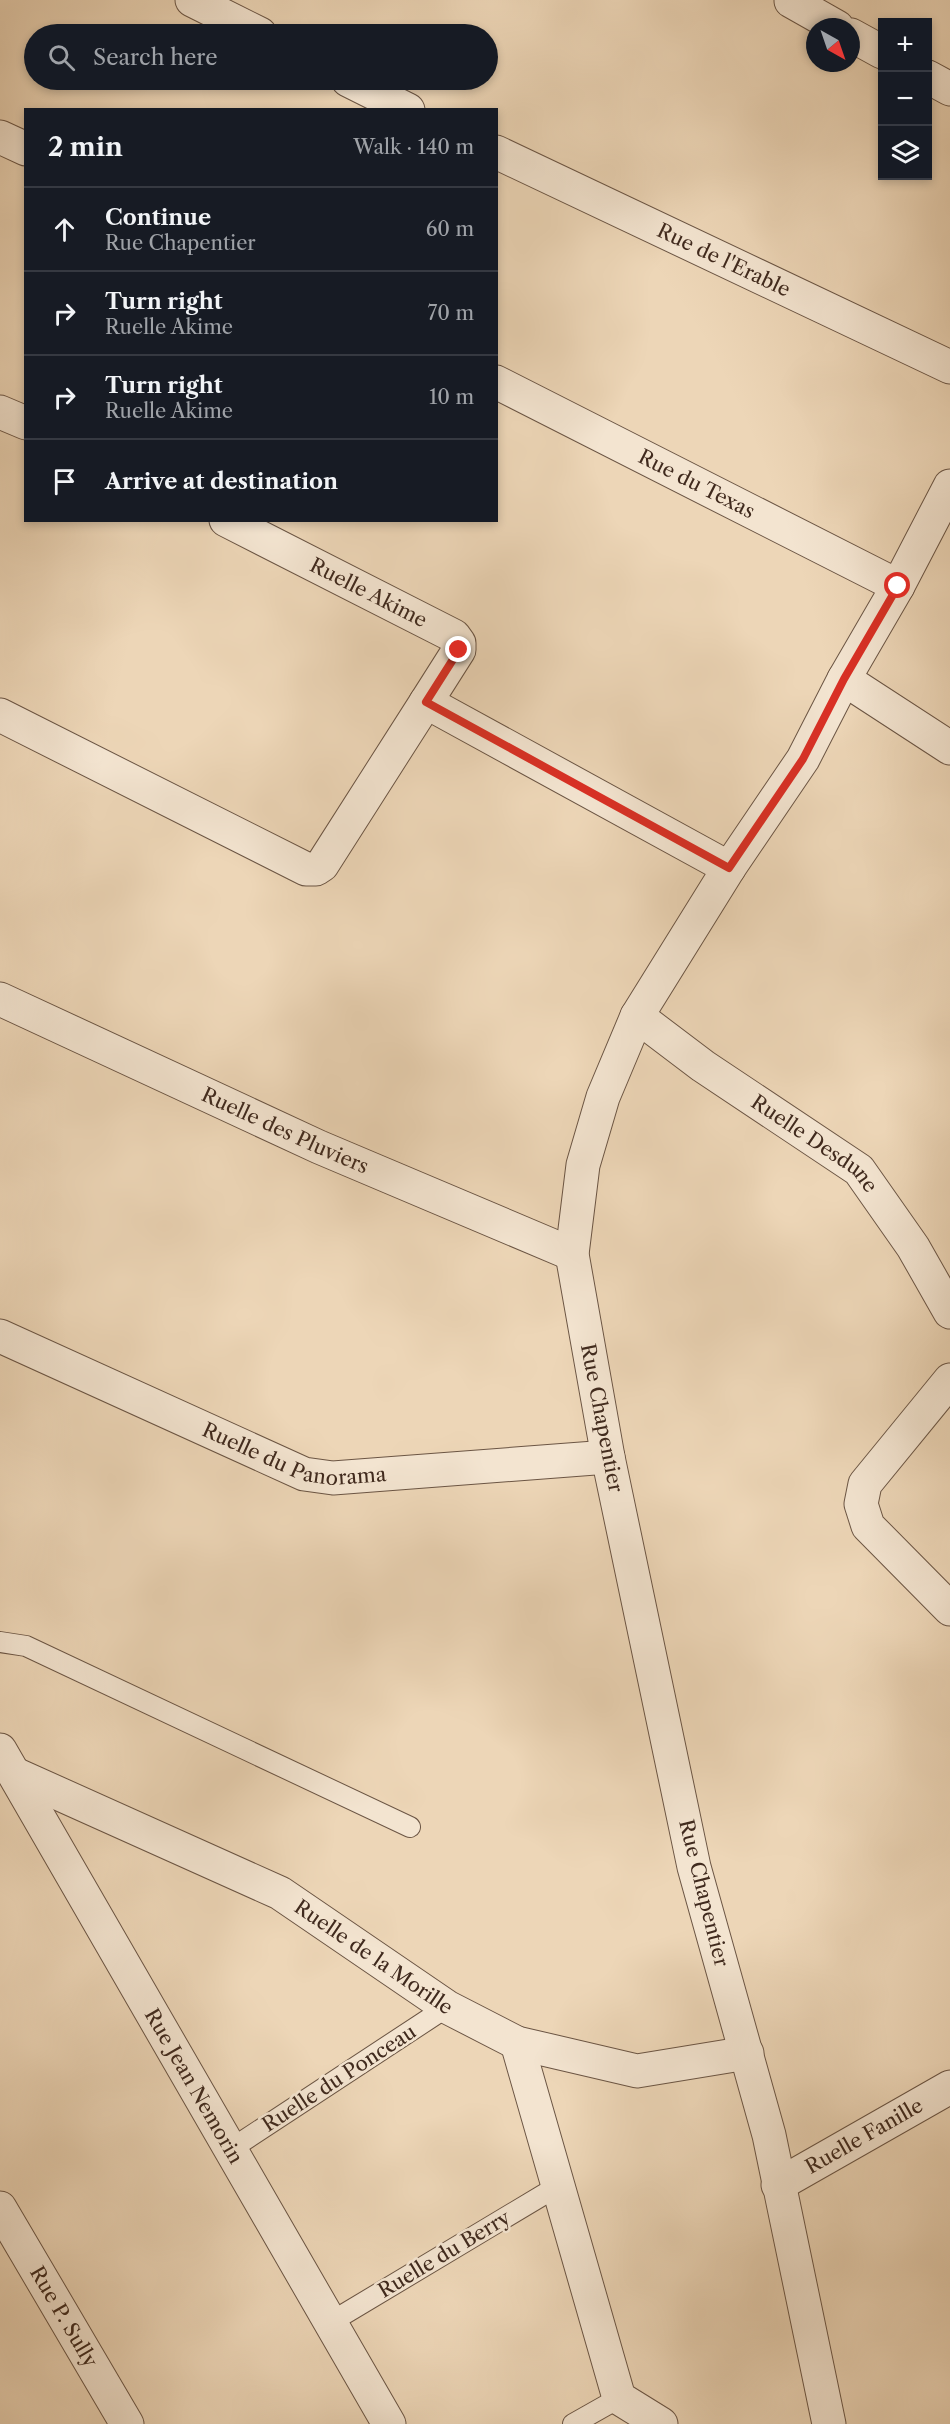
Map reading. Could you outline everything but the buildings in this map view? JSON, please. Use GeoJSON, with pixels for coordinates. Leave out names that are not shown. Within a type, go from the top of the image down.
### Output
{"type":"FeatureCollection","features":[{"type":"Feature","properties":{"kind":"street"},"geometry":{"type":"LineString","coordinates":[[192,0],[240,24]]}},
{"type":"Feature","properties":{"kind":"street"},"geometry":{"type":"LineString","coordinates":[[791,1],[821,18]]}},
{"type":"Feature","properties":{"kind":"street"},"geometry":{"type":"LineString","coordinates":[[860,40],[878,50]]}},
{"type":"Feature","properties":{"kind":"street"},"geometry":{"type":"LineString","coordinates":[[932,80],[950,89]]}},
{"type":"Feature","properties":{"kind":"street"},"geometry":{"type":"LineString","coordinates":[[368,90],[404,108]]}},
{"type":"Feature","properties":{"kind":"street"},"geometry":{"type":"LineString","coordinates":[[0,137],[24,148]]}},
{"type":"Feature","properties":{"kind":"street","name":"Rue de l'Erable"},"geometry":{"type":"LineString","coordinates":[[498,153],[950,367]]}},
{"type":"Feature","properties":{"kind":"street","name":"Rue du Texas"},"geometry":{"type":"LineString","coordinates":[[498,383],[898,586]]}},
{"type":"Feature","properties":{"kind":"street"},"geometry":{"type":"LineString","coordinates":[[0,412],[24,422]]}},
{"type":"Feature","properties":{"kind":"street","name":"Rue Chapentier"},"geometry":{"type":"LineString","coordinates":[[829,2424],[769,2135],[694,1867],[608,1457],[572,1254],[583,1165],[603,1097],[637,1016],[729,868],[803,759],[844,679],[898,586],[950,486]]}},
{"type":"Feature","properties":{"kind":"street","name":"Ruelle Akime"},"geometry":{"type":"LineString","coordinates":[[230,522],[454,636],[459,643],[459,650],[426,702]]}},
{"type":"Feature","properties":{"kind":"street"},"geometry":{"type":"LineString","coordinates":[[844,679],[950,748]]}},
{"type":"Feature","properties":{"kind":"street"},"geometry":{"type":"LineString","coordinates":[[0,715],[306,869],[316,869],[322,865],[426,702],[729,868]]}},
{"type":"Feature","properties":{"kind":"street","name":"Ruelle des Pluviers"},"geometry":{"type":"LineString","coordinates":[[0,999],[319,1147],[572,1254]]}},
{"type":"Feature","properties":{"kind":"street","name":"Ruelle Desdune"},"geometry":{"type":"LineString","coordinates":[[637,1016],[703,1066],[859,1170],[913,1247],[950,1312]]}},
{"type":"Feature","properties":{"kind":"street","name":"Ruelle du Panorama"},"geometry":{"type":"LineString","coordinates":[[0,1336],[304,1474],[333,1478],[608,1457]]}},
{"type":"Feature","properties":{"kind":"street"},"geometry":{"type":"LineString","coordinates":[[950,1380],[865,1484],[861,1504],[868,1526],[950,1609]]}},
{"type":"Feature","properties":{"kind":"street","name":"Ruelle de la Morille"},"geometry":{"type":"LineString","coordinates":[[8,1762],[280,1893],[447,2007],[517,2043],[637,2071],[747,2053]]}},
{"type":"Feature","properties":{"kind":"street","name":"Rue Jean Nemorin"},"geometry":{"type":"LineString","coordinates":[[8,1762],[389,2424]]}},
{"type":"Feature","properties":{"kind":"street"},"geometry":{"type":"LineString","coordinates":[[517,2043],[619,2398],[661,2424]]}},
{"type":"Feature","properties":{"kind":"street","name":"Ruelle Fanille"},"geometry":{"type":"LineString","coordinates":[[778,2185],[950,2087]]}},
{"type":"Feature","properties":{"kind":"street","name":"Rue P. Sully"},"geometry":{"type":"LineString","coordinates":[[0,2208],[127,2424]]}},
{"type":"Feature","properties":{"kind":"lane"},"geometry":{"type":"LineString","coordinates":[[0,1642],[26,1646],[410,1827]]}},
{"type":"Feature","properties":{"kind":"lane","name":"Ruelle du Ponceau"},"geometry":{"type":"LineString","coordinates":[[231,2149],[447,2007]]}},
{"type":"Feature","properties":{"kind":"lane","name":"Ruelle du Berry"},"geometry":{"type":"LineString","coordinates":[[331,2322],[558,2186]]}},
{"type":"Feature","properties":{"kind":"lane"},"geometry":{"type":"LineString","coordinates":[[573,2424],[619,2398]]}},
{"type":"Feature","properties":{"kind":"route"},"geometry":{"type":"LineString","coordinates":[[459,650],[426,702],[729,868],[803,759],[844,679],[898,586]]}}]}
